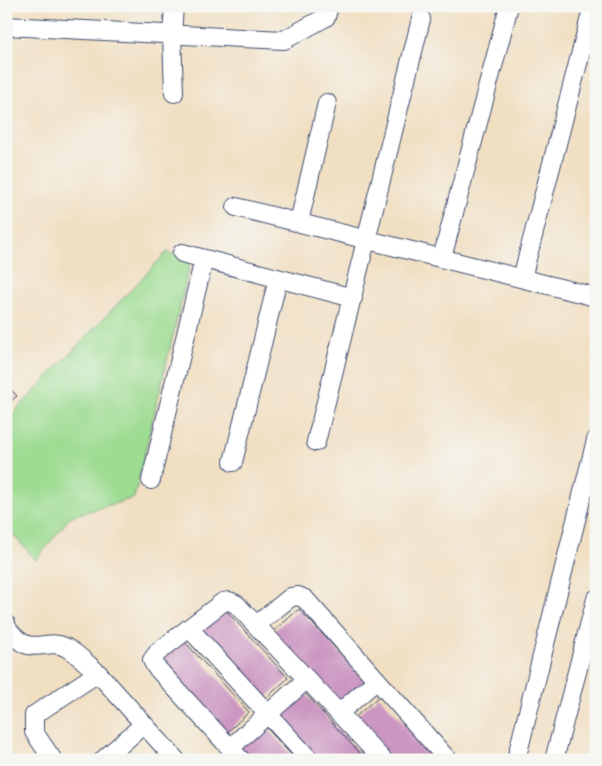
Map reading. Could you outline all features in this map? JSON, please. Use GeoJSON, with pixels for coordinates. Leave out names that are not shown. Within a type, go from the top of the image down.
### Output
{"type":"FeatureCollection","features":[{"type":"Feature","properties":{"kind":"street"},"geometry":{"type":"LineString","coordinates":[[174,6],[172,35],[174,93]]}},
{"type":"Feature","properties":{"kind":"street"},"geometry":{"type":"LineString","coordinates":[[6,26],[284,40],[326,17],[329,6]]}},
{"type":"Feature","properties":{"kind":"street"},"geometry":{"type":"LineString","coordinates":[[442,258],[509,6]]}},
{"type":"Feature","properties":{"kind":"street"},"geometry":{"type":"LineString","coordinates":[[522,278],[593,6]]}},
{"type":"Feature","properties":{"kind":"street"},"geometry":{"type":"LineString","coordinates":[[316,442],[368,239],[421,19]]}},
{"type":"Feature","properties":{"kind":"street"},"geometry":{"type":"LineString","coordinates":[[299,222],[327,104]]}},
{"type":"Feature","properties":{"kind":"street"},"geometry":{"type":"LineString","coordinates":[[236,207],[596,297]]}},
{"type":"Feature","properties":{"kind":"street"},"geometry":{"type":"LineString","coordinates":[[182,254],[353,298]]}},
{"type":"Feature","properties":{"kind":"street"},"geometry":{"type":"LineString","coordinates":[[151,480],[204,259]]}},
{"type":"Feature","properties":{"kind":"street"},"geometry":{"type":"LineString","coordinates":[[233,462],[278,278]]}},
{"type":"Feature","properties":{"kind":"street"},"geometry":{"type":"LineString","coordinates":[[516,760],[596,440]]}},
{"type":"Feature","properties":{"kind":"street"},"geometry":{"type":"LineString","coordinates":[[256,625],[290,597],[298,596],[304,599],[448,760]]}},
{"type":"Feature","properties":{"kind":"street"},"geometry":{"type":"LineString","coordinates":[[554,760],[596,599]]}},
{"type":"Feature","properties":{"kind":"street"},"geometry":{"type":"LineString","coordinates":[[307,679],[268,714],[235,754],[154,666],[152,660],[158,652],[223,602],[229,601],[236,604],[307,679],[383,760]]}},
{"type":"Feature","properties":{"kind":"street"},"geometry":{"type":"LineString","coordinates":[[6,624],[8,630],[19,641],[30,647],[50,644],[66,647],[98,673],[176,760]]}},
{"type":"Feature","properties":{"kind":"street"},"geometry":{"type":"LineString","coordinates":[[189,628],[310,760]]}},
{"type":"Feature","properties":{"kind":"street"},"geometry":{"type":"LineString","coordinates":[[54,760],[34,732],[34,715],[98,673]]}},
{"type":"Feature","properties":{"kind":"street"},"geometry":{"type":"LineString","coordinates":[[339,713],[378,680]]}},
{"type":"Feature","properties":{"kind":"street"},"geometry":{"type":"LineString","coordinates":[[103,760],[144,724]]}},
{"type":"Feature","properties":{"kind":"green space"},"geometry":{"type":"Polygon","coordinates":[[[167,252],[191,260],[134,498],[71,516],[36,560],[6,527],[6,421],[167,252]]]}},
{"type":"Feature","properties":{"kind":"building"},"geometry":{"type":"Polygon","coordinates":[[[6,384],[17,396],[6,405],[6,384]]]}},
{"type":"Feature","properties":{"kind":"building"},"geometry":{"type":"Polygon","coordinates":[[[222,606],[288,678],[262,702],[196,630],[222,606]]]}},
{"type":"Feature","properties":{"kind":"building"},"geometry":{"type":"Polygon","coordinates":[[[299,609],[366,681],[340,705],[273,632],[299,609]]]}},
{"type":"Feature","properties":{"kind":"building"},"geometry":{"type":"Polygon","coordinates":[[[183,640],[249,712],[223,736],[157,663],[183,640]]]}},
{"type":"Feature","properties":{"kind":"building"},"geometry":{"type":"Polygon","coordinates":[[[303,691],[366,760],[318,760],[277,715],[303,691]]]}},
{"type":"Feature","properties":{"kind":"building"},"geometry":{"type":"Polygon","coordinates":[[[379,696],[438,760],[390,760],[353,719],[379,696]]]}},
{"type":"Feature","properties":{"kind":"building"},"geometry":{"type":"Polygon","coordinates":[[[264,725],[296,760],[248,760],[238,748],[264,725]]]}}]}
